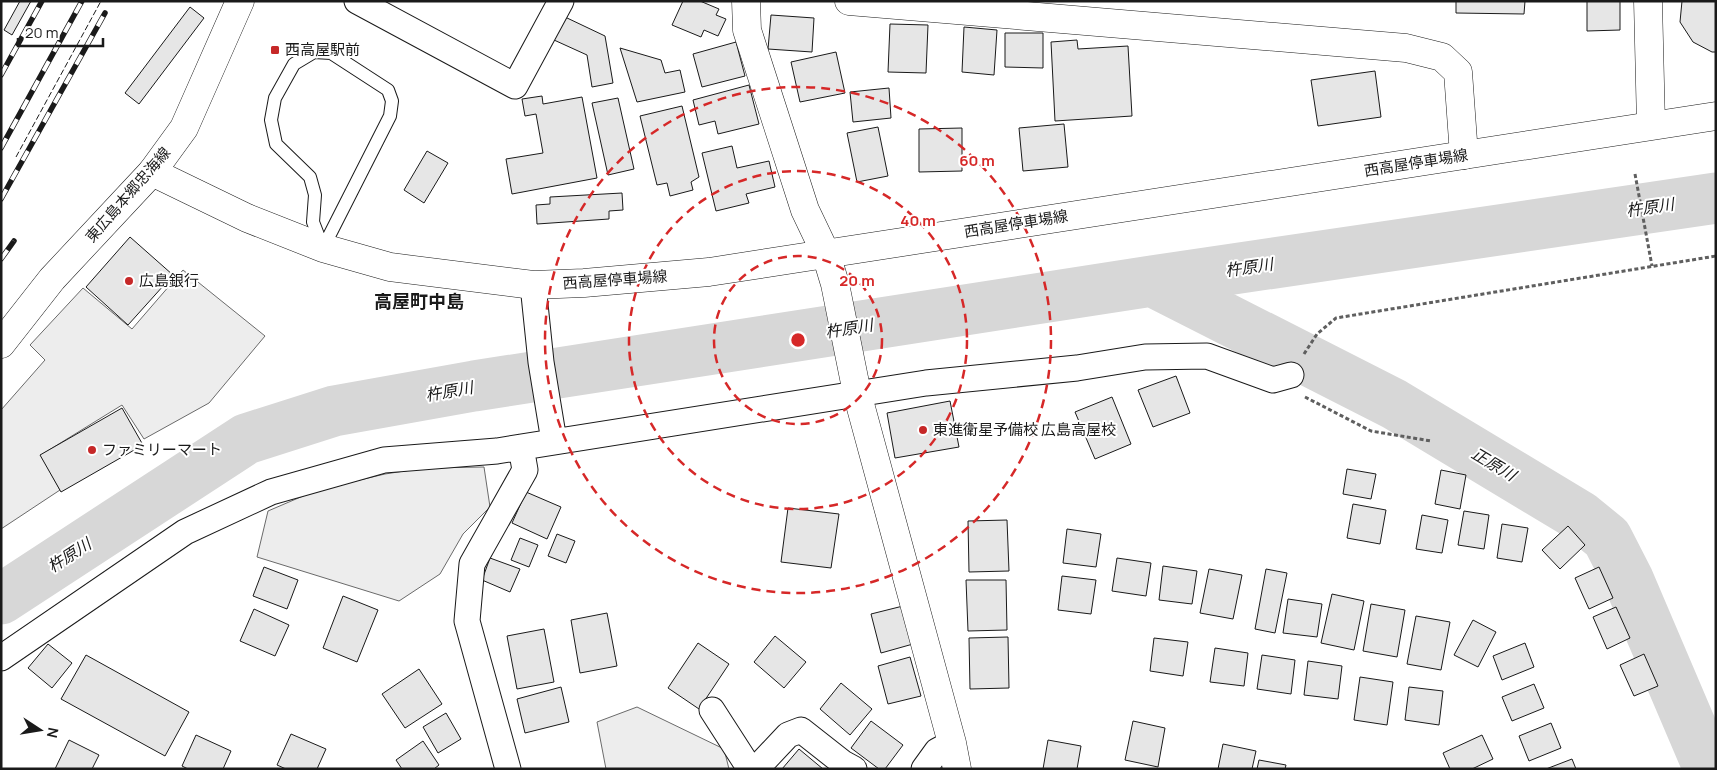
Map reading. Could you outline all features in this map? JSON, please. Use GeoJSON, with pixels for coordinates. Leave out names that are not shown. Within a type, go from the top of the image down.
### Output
{"type":"FeatureCollection","features":[{"type":"Feature","properties":{"kind":"main road","name":"東広島本郷忠海線"},"geometry":{"type":"LineString","coordinates":[[1,344],[52,279],[152,172],[184,128],[240,1]]}},
{"type":"Feature","properties":{"kind":"main road"},"geometry":{"type":"LineString","coordinates":[[746,1],[747,30],[805,210],[826,254],[837,293],[856,386],[954,756]]}},
{"type":"Feature","properties":{"kind":"main road"},"geometry":{"type":"LineString","coordinates":[[849,1],[1406,48],[1442,57],[1458,72],[1464,155]]}},
{"type":"Feature","properties":{"kind":"main road"},"geometry":{"type":"LineString","coordinates":[[1648,1],[1651,125]]}},
{"type":"Feature","properties":{"kind":"main road","name":"西高屋停車場線"},"geometry":{"type":"LineString","coordinates":[[152,172],[248,218],[323,248],[390,267],[533,285],[584,283],[709,272],[1716,116]]}},
{"type":"Feature","properties":{"kind":"street"},"geometry":{"type":"LineString","coordinates":[[357,1],[516,86],[561,1]]}},
{"type":"Feature","properties":{"kind":"street"},"geometry":{"type":"LineString","coordinates":[[533,285],[540,362],[553,433]]}},
{"type":"Feature","properties":{"kind":"street"},"geometry":{"type":"LineString","coordinates":[[1,658],[185,532],[271,492],[384,460],[497,451],[521,447],[553,433],[856,386],[926,383],[1077,368],[1144,358],[1207,356],[1282,378]]}},
{"type":"Feature","properties":{"kind":"street"},"geometry":{"type":"LineString","coordinates":[[508,769],[467,621],[472,564],[525,470],[521,447]]}},
{"type":"Feature","properties":{"kind":"street"},"geometry":{"type":"LineString","coordinates":[[712,710],[750,769]]}},
{"type":"Feature","properties":{"kind":"street"},"geometry":{"type":"LineString","coordinates":[[756,769],[788,735],[801,730],[843,763],[854,769]]}},
{"type":"Feature","properties":{"kind":"street"},"geometry":{"type":"LineString","coordinates":[[924,769],[937,751],[954,756]]}},
{"type":"Feature","properties":{"kind":"lane"},"geometry":{"type":"LineString","coordinates":[[314,52],[331,53],[388,90],[392,101],[390,116],[323,248],[314,222],[315,195],[310,177],[276,144],[271,120],[275,98],[294,64],[314,52]]}},
{"type":"Feature","properties":{"kind":"path"},"geometry":{"type":"LineString","coordinates":[[1635,174],[1652,266]]}},
{"type":"Feature","properties":{"kind":"path"},"geometry":{"type":"LineString","coordinates":[[1316,334],[1336,318],[1716,256]]}},
{"type":"Feature","properties":{"kind":"path"},"geometry":{"type":"LineString","coordinates":[[1282,378],[1371,431],[1431,441]]}},
{"type":"Feature","properties":{"kind":"shaded area"},"geometry":{"type":"Polygon","coordinates":[[[183,270],[265,336],[209,403],[144,439],[122,405],[41,455],[60,490],[1,529],[1,410],[45,360],[30,345],[83,288],[132,329],[183,270]]]}},
{"type":"Feature","properties":{"kind":"shaded area"},"geometry":{"type":"Polygon","coordinates":[[[484,467],[490,507],[463,534],[440,574],[399,601],[257,557],[268,511],[317,490],[385,474],[424,468],[484,467]]]}},
{"type":"Feature","properties":{"kind":"shaded area"},"geometry":{"type":"Polygon","coordinates":[[[637,707],[724,749],[729,769],[606,769],[597,722],[637,707]]]}},
{"type":"Feature","properties":{"kind":"building"},"geometry":{"type":"Polygon","coordinates":[[[20,1],[31,1],[12,35],[4,30],[20,1]]]}},
{"type":"Feature","properties":{"kind":"building"},"geometry":{"type":"Polygon","coordinates":[[[683,1],[700,1],[719,9],[716,15],[726,19],[718,36],[704,30],[701,37],[672,25],[683,1]]]}},
{"type":"Feature","properties":{"kind":"building"},"geometry":{"type":"Polygon","coordinates":[[[1456,1],[1525,1],[1524,14],[1456,13],[1456,1]]]}},
{"type":"Feature","properties":{"kind":"building"},"geometry":{"type":"Polygon","coordinates":[[[1587,1],[1620,1],[1620,30],[1587,31],[1587,1]]]}},
{"type":"Feature","properties":{"kind":"building"},"geometry":{"type":"Polygon","coordinates":[[[1682,1],[1716,1],[1716,52],[1712,52],[1693,42],[1680,22],[1682,1]]]}},
{"type":"Feature","properties":{"kind":"building"},"geometry":{"type":"Polygon","coordinates":[[[190,7],[204,18],[139,104],[125,93],[190,7]]]}},
{"type":"Feature","properties":{"kind":"building"},"geometry":{"type":"Polygon","coordinates":[[[771,15],[814,18],[812,52],[768,49],[771,15]]]}},
{"type":"Feature","properties":{"kind":"building"},"geometry":{"type":"Polygon","coordinates":[[[565,17],[605,36],[613,83],[592,87],[587,55],[554,40],[565,17]]]}},
{"type":"Feature","properties":{"kind":"building"},"geometry":{"type":"Polygon","coordinates":[[[890,24],[928,25],[926,73],[888,72],[890,24]]]}},
{"type":"Feature","properties":{"kind":"building"},"geometry":{"type":"Polygon","coordinates":[[[964,27],[997,30],[994,75],[962,72],[964,27]]]}},
{"type":"Feature","properties":{"kind":"building"},"geometry":{"type":"Polygon","coordinates":[[[1005,33],[1043,33],[1043,68],[1005,67],[1005,33]]]}},
{"type":"Feature","properties":{"kind":"building"},"geometry":{"type":"Polygon","coordinates":[[[1077,40],[1078,49],[1128,46],[1132,116],[1055,121],[1051,42],[1077,40]]]}},
{"type":"Feature","properties":{"kind":"building"},"geometry":{"type":"Polygon","coordinates":[[[736,42],[745,76],[702,87],[693,54],[736,42]]]}},
{"type":"Feature","properties":{"kind":"building"},"geometry":{"type":"Polygon","coordinates":[[[620,48],[661,60],[665,73],[680,70],[685,92],[637,102],[620,48]]]}},
{"type":"Feature","properties":{"kind":"building"},"geometry":{"type":"Polygon","coordinates":[[[836,52],[845,93],[800,102],[791,62],[836,52]]]}},
{"type":"Feature","properties":{"kind":"building"},"geometry":{"type":"Polygon","coordinates":[[[1375,71],[1381,117],[1318,126],[1311,80],[1375,71]]]}},
{"type":"Feature","properties":{"kind":"building"},"geometry":{"type":"Polygon","coordinates":[[[749,85],[759,124],[718,134],[715,121],[699,125],[693,100],[749,85]]]}},
{"type":"Feature","properties":{"kind":"building"},"geometry":{"type":"Polygon","coordinates":[[[889,88],[891,118],[853,122],[850,92],[889,88]]]}},
{"type":"Feature","properties":{"kind":"building"},"geometry":{"type":"Polygon","coordinates":[[[542,96],[543,104],[582,97],[597,178],[512,194],[506,159],[543,153],[536,114],[525,116],[522,99],[542,96]]]}},
{"type":"Feature","properties":{"kind":"building"},"geometry":{"type":"Polygon","coordinates":[[[618,98],[634,169],[608,175],[592,103],[618,98]]]}},
{"type":"Feature","properties":{"kind":"building"},"geometry":{"type":"Polygon","coordinates":[[[682,106],[699,177],[691,182],[693,190],[670,196],[667,183],[657,185],[640,116],[682,106]]]}},
{"type":"Feature","properties":{"kind":"building"},"geometry":{"type":"Polygon","coordinates":[[[1064,124],[1068,167],[1023,171],[1019,128],[1064,124]]]}},
{"type":"Feature","properties":{"kind":"building"},"geometry":{"type":"Polygon","coordinates":[[[878,127],[888,176],[857,182],[847,133],[878,127]]]}},
{"type":"Feature","properties":{"kind":"building"},"geometry":{"type":"Polygon","coordinates":[[[962,128],[962,171],[919,172],[919,129],[962,128]]]}},
{"type":"Feature","properties":{"kind":"building"},"geometry":{"type":"Polygon","coordinates":[[[732,146],[737,168],[769,161],[775,187],[746,194],[749,203],[716,211],[702,153],[732,146]]]}},
{"type":"Feature","properties":{"kind":"building"},"geometry":{"type":"Polygon","coordinates":[[[427,151],[448,163],[424,203],[404,190],[427,151]]]}},
{"type":"Feature","properties":{"kind":"building"},"geometry":{"type":"Polygon","coordinates":[[[622,193],[623,210],[609,211],[609,219],[537,224],[536,205],[550,204],[550,197],[622,193]]]}},
{"type":"Feature","properties":{"kind":"building","name":"広島銀行"},"geometry":{"type":"Polygon","coordinates":[[[130,237],[173,275],[128,325],[86,287],[130,237]]]}},
{"type":"Feature","properties":{"kind":"building"},"geometry":{"type":"Polygon","coordinates":[[[1176,376],[1190,413],[1153,427],[1138,390],[1176,376]]]}},
{"type":"Feature","properties":{"kind":"building"},"geometry":{"type":"Polygon","coordinates":[[[1112,397],[1131,444],[1095,459],[1075,412],[1112,397]]]}},
{"type":"Feature","properties":{"kind":"building","name":"東進衛星予備校 広島高屋校"},"geometry":{"type":"Polygon","coordinates":[[[950,401],[959,447],[895,458],[887,413],[950,401]]]}},
{"type":"Feature","properties":{"kind":"building","name":"ファミリーマート"},"geometry":{"type":"Polygon","coordinates":[[[122,408],[143,445],[61,492],[40,455],[122,408]]]}},
{"type":"Feature","properties":{"kind":"building"},"geometry":{"type":"Polygon","coordinates":[[[1347,469],[1376,474],[1371,499],[1343,494],[1347,469]]]}},
{"type":"Feature","properties":{"kind":"building"},"geometry":{"type":"Polygon","coordinates":[[[1441,470],[1466,475],[1460,509],[1435,504],[1441,470]]]}},
{"type":"Feature","properties":{"kind":"building"},"geometry":{"type":"Polygon","coordinates":[[[526,492],[561,507],[547,539],[512,523],[526,492]]]}},
{"type":"Feature","properties":{"kind":"building"},"geometry":{"type":"Polygon","coordinates":[[[1353,504],[1386,510],[1380,544],[1347,538],[1353,504]]]}},
{"type":"Feature","properties":{"kind":"building"},"geometry":{"type":"Polygon","coordinates":[[[788,508],[839,514],[831,568],[781,562],[788,508]]]}},
{"type":"Feature","properties":{"kind":"building"},"geometry":{"type":"Polygon","coordinates":[[[1464,511],[1489,515],[1484,549],[1458,545],[1464,511]]]}},
{"type":"Feature","properties":{"kind":"building"},"geometry":{"type":"Polygon","coordinates":[[[1422,515],[1448,520],[1442,553],[1416,549],[1422,515]]]}},
{"type":"Feature","properties":{"kind":"building"},"geometry":{"type":"Polygon","coordinates":[[[1007,520],[1009,571],[969,572],[968,521],[1007,520]]]}},
{"type":"Feature","properties":{"kind":"building"},"geometry":{"type":"Polygon","coordinates":[[[1502,524],[1528,528],[1522,562],[1497,558],[1502,524]]]}},
{"type":"Feature","properties":{"kind":"building"},"geometry":{"type":"Polygon","coordinates":[[[1568,526],[1585,545],[1560,569],[1542,550],[1568,526]]]}},
{"type":"Feature","properties":{"kind":"building"},"geometry":{"type":"Polygon","coordinates":[[[1067,529],[1101,534],[1096,567],[1063,563],[1067,529]]]}},
{"type":"Feature","properties":{"kind":"building"},"geometry":{"type":"Polygon","coordinates":[[[557,534],[575,541],[566,563],[548,556],[557,534]]]}},
{"type":"Feature","properties":{"kind":"building"},"geometry":{"type":"Polygon","coordinates":[[[520,538],[538,545],[529,567],[511,560],[520,538]]]}},
{"type":"Feature","properties":{"kind":"building"},"geometry":{"type":"Polygon","coordinates":[[[490,558],[520,569],[510,592],[482,580],[490,558]]]}},
{"type":"Feature","properties":{"kind":"building"},"geometry":{"type":"Polygon","coordinates":[[[1117,558],[1151,563],[1146,596],[1112,591],[1117,558]]]}},
{"type":"Feature","properties":{"kind":"building"},"geometry":{"type":"Polygon","coordinates":[[[1163,566],[1197,571],[1192,604],[1159,600],[1163,566]]]}},
{"type":"Feature","properties":{"kind":"building"},"geometry":{"type":"Polygon","coordinates":[[[264,567],[298,580],[287,609],[253,596],[264,567]]]}},
{"type":"Feature","properties":{"kind":"building"},"geometry":{"type":"Polygon","coordinates":[[[1599,567],[1613,598],[1589,609],[1575,578],[1599,567]]]}},
{"type":"Feature","properties":{"kind":"building"},"geometry":{"type":"Polygon","coordinates":[[[1209,569],[1242,575],[1233,619],[1200,613],[1209,569]]]}},
{"type":"Feature","properties":{"kind":"building"},"geometry":{"type":"Polygon","coordinates":[[[1266,569],[1287,573],[1275,633],[1255,629],[1266,569]]]}},
{"type":"Feature","properties":{"kind":"building"},"geometry":{"type":"Polygon","coordinates":[[[1062,576],[1096,580],[1091,614],[1058,610],[1062,576]]]}},
{"type":"Feature","properties":{"kind":"building"},"geometry":{"type":"Polygon","coordinates":[[[966,580],[1006,580],[1007,630],[968,631],[966,580]]]}},
{"type":"Feature","properties":{"kind":"building"},"geometry":{"type":"Polygon","coordinates":[[[1332,594],[1364,601],[1354,650],[1321,643],[1332,594]]]}},
{"type":"Feature","properties":{"kind":"building"},"geometry":{"type":"Polygon","coordinates":[[[343,596],[378,610],[357,662],[323,648],[343,596]]]}},
{"type":"Feature","properties":{"kind":"building"},"geometry":{"type":"Polygon","coordinates":[[[1288,599],[1322,604],[1317,637],[1283,633],[1288,599]]]}},
{"type":"Feature","properties":{"kind":"building"},"geometry":{"type":"Polygon","coordinates":[[[1371,604],[1405,610],[1397,657],[1363,651],[1371,604]]]}},
{"type":"Feature","properties":{"kind":"building"},"geometry":{"type":"Polygon","coordinates":[[[903,606],[913,644],[881,653],[871,614],[903,606]]]}},
{"type":"Feature","properties":{"kind":"building"},"geometry":{"type":"Polygon","coordinates":[[[1616,607],[1630,638],[1607,649],[1593,617],[1616,607]]]}},
{"type":"Feature","properties":{"kind":"building"},"geometry":{"type":"Polygon","coordinates":[[[254,609],[289,625],[275,656],[240,641],[254,609]]]}},
{"type":"Feature","properties":{"kind":"building"},"geometry":{"type":"Polygon","coordinates":[[[607,613],[617,666],[580,673],[571,620],[607,613]]]}},
{"type":"Feature","properties":{"kind":"building"},"geometry":{"type":"Polygon","coordinates":[[[1416,616],[1450,622],[1441,670],[1407,664],[1416,616]]]}},
{"type":"Feature","properties":{"kind":"building"},"geometry":{"type":"Polygon","coordinates":[[[1473,620],[1496,632],[1478,667],[1454,655],[1473,620]]]}},
{"type":"Feature","properties":{"kind":"building"},"geometry":{"type":"Polygon","coordinates":[[[544,629],[554,682],[517,689],[507,636],[544,629]]]}},
{"type":"Feature","properties":{"kind":"building"},"geometry":{"type":"Polygon","coordinates":[[[775,636],[806,662],[784,688],[754,662],[775,636]]]}},
{"type":"Feature","properties":{"kind":"building"},"geometry":{"type":"Polygon","coordinates":[[[1008,637],[1009,688],[970,689],[969,638],[1008,637]]]}},
{"type":"Feature","properties":{"kind":"building"},"geometry":{"type":"Polygon","coordinates":[[[1154,638],[1188,642],[1183,676],[1150,671],[1154,638]]]}},
{"type":"Feature","properties":{"kind":"building"},"geometry":{"type":"Polygon","coordinates":[[[698,643],[729,664],[699,709],[668,688],[698,643]]]}},
{"type":"Feature","properties":{"kind":"building"},"geometry":{"type":"Polygon","coordinates":[[[1525,643],[1534,667],[1502,680],[1493,656],[1525,643]]]}},
{"type":"Feature","properties":{"kind":"building"},"geometry":{"type":"Polygon","coordinates":[[[48,644],[72,663],[52,688],[28,668],[48,644]]]}},
{"type":"Feature","properties":{"kind":"building"},"geometry":{"type":"Polygon","coordinates":[[[1215,648],[1248,653],[1244,686],[1210,682],[1215,648]]]}},
{"type":"Feature","properties":{"kind":"building"},"geometry":{"type":"Polygon","coordinates":[[[1644,654],[1658,686],[1634,696],[1620,665],[1644,654]]]}},
{"type":"Feature","properties":{"kind":"building"},"geometry":{"type":"Polygon","coordinates":[[[86,655],[189,712],[165,756],[61,699],[86,655]]]}},
{"type":"Feature","properties":{"kind":"building"},"geometry":{"type":"Polygon","coordinates":[[[1262,655],[1295,660],[1291,694],[1257,689],[1262,655]]]}},
{"type":"Feature","properties":{"kind":"building"},"geometry":{"type":"Polygon","coordinates":[[[910,657],[921,696],[888,704],[878,666],[910,657]]]}},
{"type":"Feature","properties":{"kind":"building"},"geometry":{"type":"Polygon","coordinates":[[[1308,661],[1342,666],[1338,699],[1304,695],[1308,661]]]}},
{"type":"Feature","properties":{"kind":"building"},"geometry":{"type":"Polygon","coordinates":[[[419,669],[442,704],[405,728],[382,694],[419,669]]]}},
{"type":"Feature","properties":{"kind":"building"},"geometry":{"type":"Polygon","coordinates":[[[1360,677],[1393,682],[1387,725],[1354,720],[1360,677]]]}},
{"type":"Feature","properties":{"kind":"building"},"geometry":{"type":"Polygon","coordinates":[[[841,683],[872,709],[850,735],[820,709],[841,683]]]}},
{"type":"Feature","properties":{"kind":"building"},"geometry":{"type":"Polygon","coordinates":[[[1534,684],[1544,708],[1512,721],[1502,697],[1534,684]]]}},
{"type":"Feature","properties":{"kind":"building"},"geometry":{"type":"Polygon","coordinates":[[[561,687],[569,722],[525,733],[517,699],[561,687]]]}},
{"type":"Feature","properties":{"kind":"building"},"geometry":{"type":"Polygon","coordinates":[[[1409,687],[1443,691],[1439,725],[1405,720],[1409,687]]]}},
{"type":"Feature","properties":{"kind":"building"},"geometry":{"type":"Polygon","coordinates":[[[446,713],[461,739],[438,753],[423,727],[446,713]]]}},
{"type":"Feature","properties":{"kind":"building"},"geometry":{"type":"Polygon","coordinates":[[[871,721],[903,745],[885,769],[879,769],[851,748],[871,721]]]}},
{"type":"Feature","properties":{"kind":"building"},"geometry":{"type":"Polygon","coordinates":[[[1133,721],[1165,728],[1158,767],[1125,760],[1133,721]]]}},
{"type":"Feature","properties":{"kind":"building"},"geometry":{"type":"Polygon","coordinates":[[[1551,723],[1561,748],[1529,761],[1519,736],[1551,723]]]}},
{"type":"Feature","properties":{"kind":"building"},"geometry":{"type":"Polygon","coordinates":[[[291,734],[326,749],[317,769],[286,769],[277,765],[291,734]]]}},
{"type":"Feature","properties":{"kind":"building"},"geometry":{"type":"Polygon","coordinates":[[[196,735],[231,751],[223,769],[188,769],[182,766],[196,735]]]}},
{"type":"Feature","properties":{"kind":"building"},"geometry":{"type":"Polygon","coordinates":[[[1482,735],[1493,759],[1472,769],[1450,769],[1443,753],[1482,735]]]}},
{"type":"Feature","properties":{"kind":"building"},"geometry":{"type":"Polygon","coordinates":[[[69,740],[99,755],[92,769],[55,769],[69,740]]]}},
{"type":"Feature","properties":{"kind":"building"},"geometry":{"type":"Polygon","coordinates":[[[1048,740],[1081,746],[1077,769],[1043,769],[1048,740]]]}},
{"type":"Feature","properties":{"kind":"building"},"geometry":{"type":"Polygon","coordinates":[[[423,741],[439,765],[434,769],[402,769],[396,760],[423,741]]]}},
{"type":"Feature","properties":{"kind":"building"},"geometry":{"type":"Polygon","coordinates":[[[1223,744],[1256,751],[1252,769],[1218,769],[1223,744]]]}},
{"type":"Feature","properties":{"kind":"building"},"geometry":{"type":"Polygon","coordinates":[[[799,749],[823,769],[782,769],[799,749]]]}},
{"type":"Feature","properties":{"kind":"building"},"geometry":{"type":"Polygon","coordinates":[[[1572,759],[1576,769],[1546,769],[1572,759]]]}},
{"type":"Feature","properties":{"kind":"building"},"geometry":{"type":"Polygon","coordinates":[[[1259,760],[1286,765],[1285,769],[1257,769],[1259,760]]]}},
{"type":"Feature","properties":{"kind":"waterway","name":"杵原川"},"geometry":{"type":"LineString","coordinates":[[1,599],[246,439],[334,411],[474,386],[1152,281],[1716,198]]}},
{"type":"Feature","properties":{"kind":"waterway","name":"正原川"},"geometry":{"type":"LineString","coordinates":[[1152,281],[1394,404],[1580,516],[1607,538],[1628,579],[1709,769]]}},
{"type":"Feature","properties":{"kind":"railway"},"geometry":{"type":"LineString","coordinates":[[1,75],[42,1]]}},
{"type":"Feature","properties":{"kind":"railway"},"geometry":{"type":"LineString","coordinates":[[1,148],[82,1]]}},
{"type":"Feature","properties":{"kind":"railway"},"geometry":{"type":"LineString","coordinates":[[1,199],[105,13]]}},
{"type":"Feature","properties":{"kind":"railway"},"geometry":{"type":"LineString","coordinates":[[1,259],[14,241]]}},
{"type":"Feature","properties":{"kind":"fence"},"geometry":{"type":"LineString","coordinates":[[16,157],[101,1]]}},
{"type":"Feature","properties":{"kind":"place","name":"西高屋駅前"},"geometry":{"type":"Point","coordinates":[275,50]}},
{"type":"Feature","properties":{"kind":"place","name":"広島銀行"},"geometry":{"type":"Point","coordinates":[129,281]}},
{"type":"Feature","properties":{"kind":"place","name":"東進衛星予備校 広島高屋校"},"geometry":{"type":"Point","coordinates":[923,430]}},
{"type":"Feature","properties":{"kind":"place","name":"ファミリーマート"},"geometry":{"type":"Point","coordinates":[92,450]}},
{"type":"Feature","properties":{"kind":"district","name":"高屋町中島"},"geometry":{"type":"Point","coordinates":[419,302]}}]}
